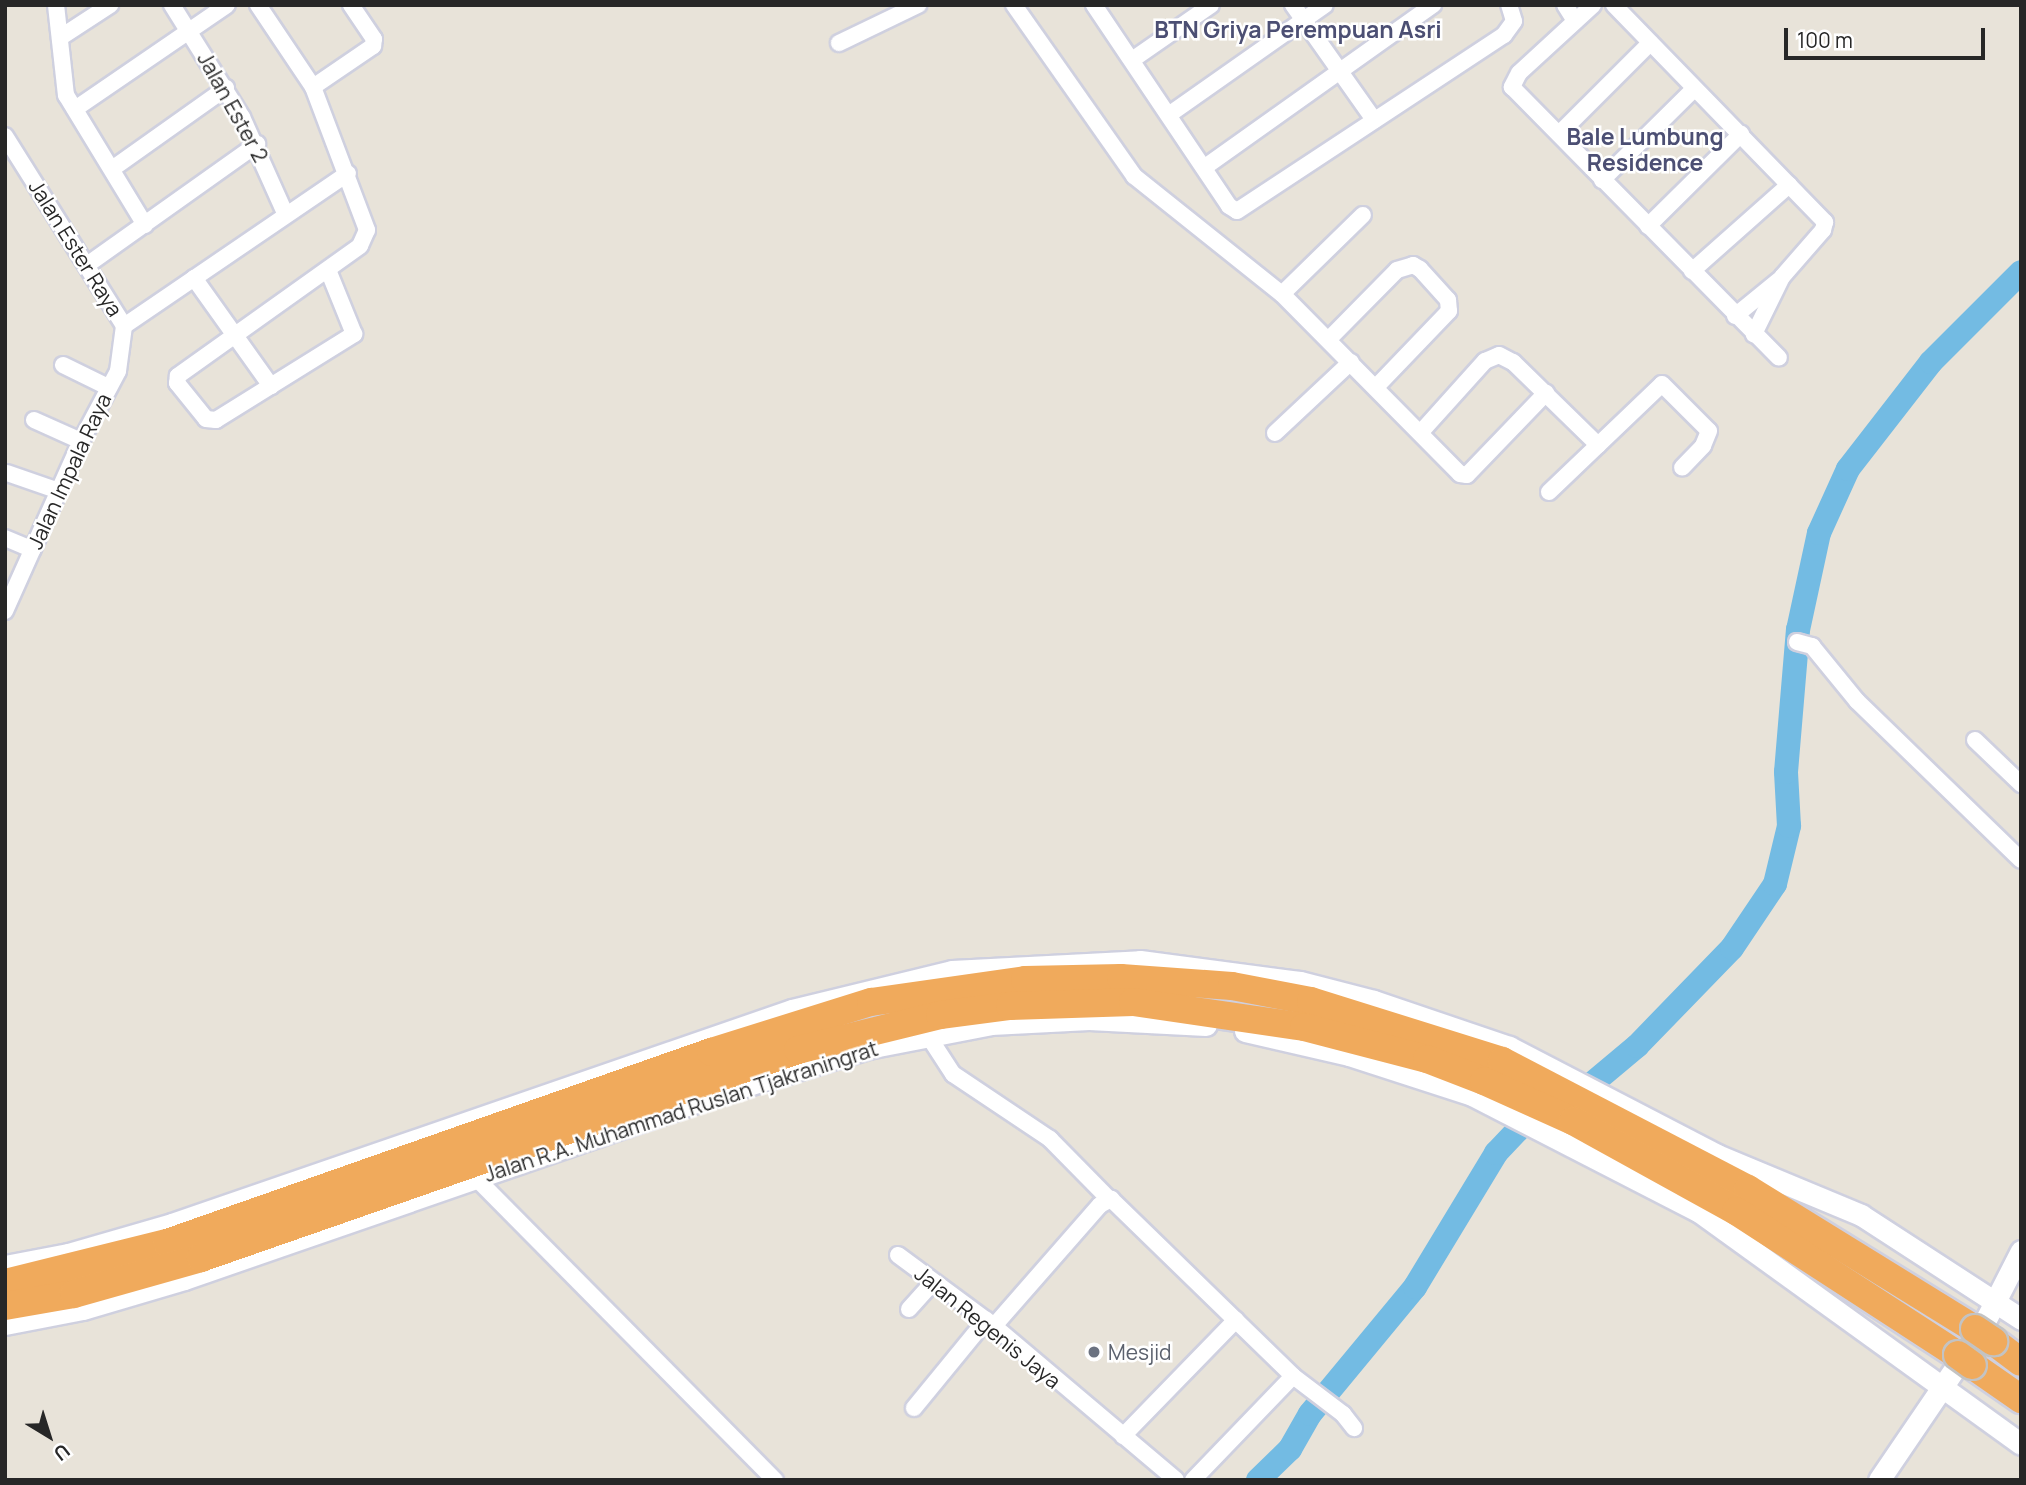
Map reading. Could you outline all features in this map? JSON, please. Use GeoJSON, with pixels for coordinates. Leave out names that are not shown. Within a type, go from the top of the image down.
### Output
{"type":"FeatureCollection","features":[{"type":"Feature","properties":{"kind":"highway","name":"Jalan R.A. Muhammad Ruslan Tjakraningrat"},"geometry":{"type":"LineString","coordinates":[[5,1283],[167,1243],[711,1052],[871,1002],[1025,980],[1097,979],[1232,986],[1311,1001],[1506,1054],[1570,1105],[2021,1399]]}},
{"type":"Feature","properties":{"kind":"highway","name":"Jalan R.A. Muhammad Ruslan Tjakraningrat"},"geometry":{"type":"LineString","coordinates":[[5,1307],[74,1294],[201,1258],[798,1050],[940,1015],[1010,1006],[1133,1002],[1304,1027],[1427,1059],[1570,1105],[1748,1188],[1984,1335],[2021,1362]]}},
{"type":"Feature","properties":{"kind":"street"},"geometry":{"type":"LineString","coordinates":[[56,5],[65,91],[145,225]]}},
{"type":"Feature","properties":{"kind":"street"},"geometry":{"type":"LineString","coordinates":[[61,37],[110,5]]}},
{"type":"Feature","properties":{"kind":"street","name":"Jalan Ester 2"},"geometry":{"type":"LineString","coordinates":[[173,5],[226,88],[257,144],[285,213]]}},
{"type":"Feature","properties":{"kind":"street"},"geometry":{"type":"LineString","coordinates":[[75,109],[227,5]]}},
{"type":"Feature","properties":{"kind":"street"},"geometry":{"type":"LineString","coordinates":[[258,5],[313,87],[348,173],[367,230],[359,246],[328,270],[180,374],[177,383],[213,421],[355,332],[328,270]]}},
{"type":"Feature","properties":{"kind":"street"},"geometry":{"type":"LineString","coordinates":[[313,87],[373,46],[374,39],[351,5]]}},
{"type":"Feature","properties":{"kind":"street"},"geometry":{"type":"LineString","coordinates":[[839,43],[918,5]]}},
{"type":"Feature","properties":{"kind":"street"},"geometry":{"type":"LineString","coordinates":[[1014,5],[1134,176],[1282,294],[1330,338],[1460,474],[1466,475],[1546,393]]}},
{"type":"Feature","properties":{"kind":"street"},"geometry":{"type":"LineString","coordinates":[[1132,60],[1211,5]]}},
{"type":"Feature","properties":{"kind":"street"},"geometry":{"type":"LineString","coordinates":[[1293,5],[1374,120]]}},
{"type":"Feature","properties":{"kind":"street"},"geometry":{"type":"LineString","coordinates":[[1170,114],[1325,5]]}},
{"type":"Feature","properties":{"kind":"street"},"geometry":{"type":"LineString","coordinates":[[1205,167],[1433,5]]}},
{"type":"Feature","properties":{"kind":"street"},"geometry":{"type":"LineString","coordinates":[[1095,6],[1170,114],[1229,206],[1243,211],[1508,32],[1514,22],[1509,5]]}},
{"type":"Feature","properties":{"kind":"street"},"geometry":{"type":"LineString","coordinates":[[1565,5],[1575,21]]}},
{"type":"Feature","properties":{"kind":"street"},"geometry":{"type":"LineString","coordinates":[[1592,5],[1511,84],[1779,358]]}},
{"type":"Feature","properties":{"kind":"street"},"geometry":{"type":"LineString","coordinates":[[1614,5],[1741,134],[1825,226],[1782,277],[1735,316]]}},
{"type":"Feature","properties":{"kind":"street"},"geometry":{"type":"LineString","coordinates":[[1559,134],[1650,43]]}},
{"type":"Feature","properties":{"kind":"street"},"geometry":{"type":"LineString","coordinates":[[112,169],[226,88]]}},
{"type":"Feature","properties":{"kind":"street"},"geometry":{"type":"LineString","coordinates":[[1602,180],[1694,89]]}},
{"type":"Feature","properties":{"kind":"street"},"geometry":{"type":"LineString","coordinates":[[1648,226],[1741,134]]}},
{"type":"Feature","properties":{"kind":"street","name":"Jalan Ester Raya"},"geometry":{"type":"LineString","coordinates":[[5,135],[124,326]]}},
{"type":"Feature","properties":{"kind":"street"},"geometry":{"type":"LineString","coordinates":[[87,265],[257,144]]}},
{"type":"Feature","properties":{"kind":"street"},"geometry":{"type":"LineString","coordinates":[[124,326],[285,213],[348,173]]}},
{"type":"Feature","properties":{"kind":"street"},"geometry":{"type":"LineString","coordinates":[[1692,271],[1789,185]]}},
{"type":"Feature","properties":{"kind":"street"},"geometry":{"type":"LineString","coordinates":[[1282,294],[1363,215]]}},
{"type":"Feature","properties":{"kind":"street"},"geometry":{"type":"LineString","coordinates":[[1330,338],[1396,270],[1413,265],[1420,269],[1448,300],[1450,311],[1376,387]]}},
{"type":"Feature","properties":{"kind":"street"},"geometry":{"type":"LineString","coordinates":[[1754,334],[1782,277]]}},
{"type":"Feature","properties":{"kind":"street"},"geometry":{"type":"LineString","coordinates":[[194,278],[271,386]]}},
{"type":"Feature","properties":{"kind":"street","name":"Jalan Impala Raya"},"geometry":{"type":"LineString","coordinates":[[6,606],[81,441],[118,371],[124,326]]}},
{"type":"Feature","properties":{"kind":"street"},"geometry":{"type":"LineString","coordinates":[[1421,432],[1493,355],[1507,358],[1598,445]]}},
{"type":"Feature","properties":{"kind":"street"},"geometry":{"type":"LineString","coordinates":[[1275,433],[1351,362]]}},
{"type":"Feature","properties":{"kind":"street"},"geometry":{"type":"LineString","coordinates":[[63,365],[108,387]]}},
{"type":"Feature","properties":{"kind":"street"},"geometry":{"type":"LineString","coordinates":[[1549,492],[1665,384],[1709,431],[1703,446],[1682,468]]}},
{"type":"Feature","properties":{"kind":"street"},"geometry":{"type":"LineString","coordinates":[[34,421],[81,441]]}},
{"type":"Feature","properties":{"kind":"street"},"geometry":{"type":"LineString","coordinates":[[7,473],[60,491]]}},
{"type":"Feature","properties":{"kind":"street"},"geometry":{"type":"LineString","coordinates":[[5,538],[33,550]]}},
{"type":"Feature","properties":{"kind":"street"},"geometry":{"type":"LineString","coordinates":[[1797,642],[1812,646],[1857,701],[2021,860]]}},
{"type":"Feature","properties":{"kind":"street"},"geometry":{"type":"LineString","coordinates":[[1975,740],[2021,784]]}},
{"type":"Feature","properties":{"kind":"street","name":"Jalan R.A. Muhammad Ruslan Tjakraningrat"},"geometry":{"type":"LineString","coordinates":[[5,1266],[68,1254],[172,1224],[792,1010],[953,971],[1140,961],[1228,970],[1374,1001],[1506,1054]]}},
{"type":"Feature","properties":{"kind":"street","name":"Jalan R.A. Muhammad Ruslan Tjakraningrat"},"geometry":{"type":"LineString","coordinates":[[5,1324],[83,1309],[184,1279],[800,1068],[927,1034],[991,1024],[1089,1019],[1230,1028],[1349,1055],[1420,1076],[1518,1117],[1570,1105],[1717,1155],[1861,1215],[1997,1301],[2021,1320]]}},
{"type":"Feature","properties":{"kind":"street"},"geometry":{"type":"LineString","coordinates":[[927,1034],[953,1073],[1059,1147],[1108,1198],[1293,1376],[1354,1428]]}},
{"type":"Feature","properties":{"kind":"street","name":"Jalan R.A. Muhammad Ruslan Tjakraningrat"},"geometry":{"type":"LineString","coordinates":[[1570,1105],[1715,1222],[2021,1444]]}},
{"type":"Feature","properties":{"kind":"street"},"geometry":{"type":"LineString","coordinates":[[476,1178],[775,1480]]}},
{"type":"Feature","properties":{"kind":"street"},"geometry":{"type":"LineString","coordinates":[[914,1408],[1108,1198]]}},
{"type":"Feature","properties":{"kind":"street"},"geometry":{"type":"LineString","coordinates":[[1880,1480],[1997,1301],[2021,1251]]}},
{"type":"Feature","properties":{"kind":"street","name":"Jalan Regenis Jaya"},"geometry":{"type":"LineString","coordinates":[[898,1255],[990,1323],[1176,1480]]}},
{"type":"Feature","properties":{"kind":"street"},"geometry":{"type":"LineString","coordinates":[[909,1309],[933,1282]]}},
{"type":"Feature","properties":{"kind":"street"},"geometry":{"type":"LineString","coordinates":[[1122,1436],[1236,1321]]}},
{"type":"Feature","properties":{"kind":"street"},"geometry":{"type":"LineString","coordinates":[[1193,1480],[1293,1376]]}},
{"type":"Feature","properties":{"kind":"waterway"},"geometry":{"type":"LineString","coordinates":[[1258,1480],[1290,1449],[1310,1414],[1415,1287],[1496,1153],[1533,1114],[1582,1092],[1637,1046],[1732,948],[1775,884],[1789,826],[1786,772],[1798,630],[1819,533],[1848,469],[1931,362],[2021,272]]}},
{"type":"Feature","properties":{"kind":"place","name":"Mesjid"},"geometry":{"type":"Point","coordinates":[1094,1352]}},
{"type":"Feature","properties":{"kind":"district","name":"BTN Griya Perempuan Asri"},"geometry":{"type":"Point","coordinates":[1298,29]}},
{"type":"Feature","properties":{"kind":"district","name":"Bale Lumbung Residence"},"geometry":{"type":"Point","coordinates":[1645,149]}}]}
